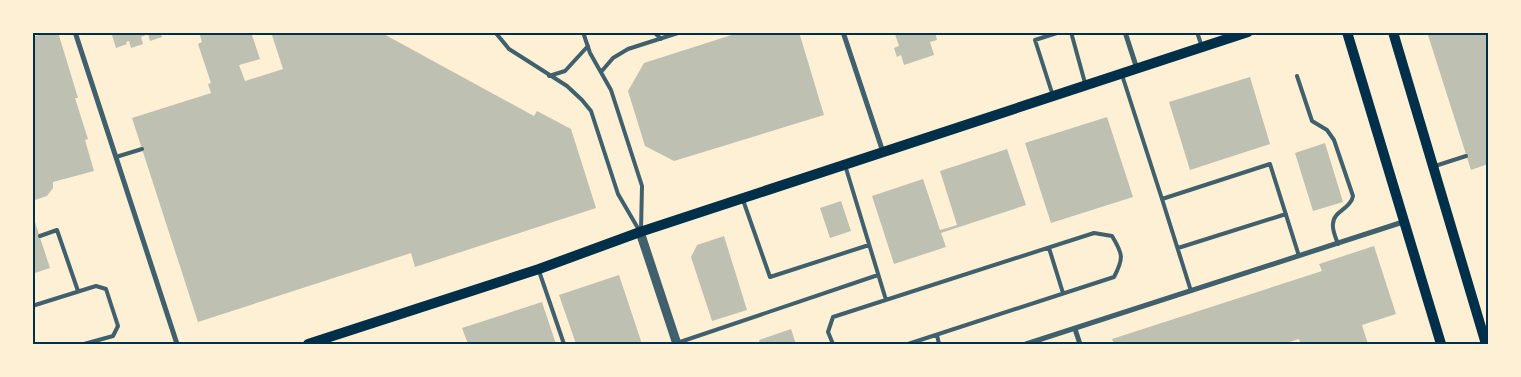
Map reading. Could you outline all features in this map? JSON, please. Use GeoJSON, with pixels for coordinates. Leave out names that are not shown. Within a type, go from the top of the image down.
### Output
{"type":"FeatureCollection","features":[{"type":"Feature","properties":{"kind":"main road"},"geometry":{"type":"LineString","coordinates":[[308,344],[539,269],[640,232],[1248,32]]}},
{"type":"Feature","properties":{"kind":"main road"},"geometry":{"type":"LineString","coordinates":[[1347,32],[1403,222],[1442,344]]}},
{"type":"Feature","properties":{"kind":"main road"},"geometry":{"type":"LineString","coordinates":[[1393,32],[1486,344]]}},
{"type":"Feature","properties":{"kind":"street"},"geometry":{"type":"LineString","coordinates":[[74,32],[177,344]]}},
{"type":"Feature","properties":{"kind":"street"},"geometry":{"type":"LineString","coordinates":[[843,32],[883,153]]}},
{"type":"Feature","properties":{"kind":"street"},"geometry":{"type":"LineString","coordinates":[[1125,32],[1137,69]]}},
{"type":"Feature","properties":{"kind":"street"},"geometry":{"type":"LineString","coordinates":[[1026,344],[1403,222]]}},
{"type":"Feature","properties":{"kind":"street"},"geometry":{"type":"LineString","coordinates":[[640,232],[677,344]]}},
{"type":"Feature","properties":{"kind":"street"},"geometry":{"type":"LineString","coordinates":[[1075,329],[1080,344]]}},
{"type":"Feature","properties":{"kind":"lane"},"geometry":{"type":"LineString","coordinates":[[495,32],[509,49],[567,86],[591,111],[618,194],[640,232]]}},
{"type":"Feature","properties":{"kind":"lane"},"geometry":{"type":"LineString","coordinates":[[583,32],[588,46],[611,90],[642,186],[640,232]]}},
{"type":"Feature","properties":{"kind":"lane"},"geometry":{"type":"LineString","coordinates":[[654,32],[661,39]]}},
{"type":"Feature","properties":{"kind":"lane"},"geometry":{"type":"LineString","coordinates":[[601,72],[613,58],[628,49],[681,32]]}},
{"type":"Feature","properties":{"kind":"lane"},"geometry":{"type":"LineString","coordinates":[[1054,97],[1035,40],[1060,32]]}},
{"type":"Feature","properties":{"kind":"lane"},"geometry":{"type":"LineString","coordinates":[[1071,32],[1086,86]]}},
{"type":"Feature","properties":{"kind":"lane"},"geometry":{"type":"LineString","coordinates":[[1197,32],[1202,48]]}},
{"type":"Feature","properties":{"kind":"lane"},"geometry":{"type":"LineString","coordinates":[[549,76],[565,71],[588,46]]}},
{"type":"Feature","properties":{"kind":"lane"},"geometry":{"type":"LineString","coordinates":[[1122,74],[1191,291]]}},
{"type":"Feature","properties":{"kind":"lane"},"geometry":{"type":"LineString","coordinates":[[1297,76],[1312,121],[1327,130],[1334,140],[1353,196],[1352,201],[1338,214],[1332,225],[1338,244]]}},
{"type":"Feature","properties":{"kind":"lane"},"geometry":{"type":"LineString","coordinates":[[116,157],[142,149]]}},
{"type":"Feature","properties":{"kind":"lane"},"geometry":{"type":"LineString","coordinates":[[1433,167],[1466,156]]}},
{"type":"Feature","properties":{"kind":"lane"},"geometry":{"type":"LineString","coordinates":[[1162,199],[1270,164],[1299,256]]}},
{"type":"Feature","properties":{"kind":"lane"},"geometry":{"type":"LineString","coordinates":[[845,166],[886,300]]}},
{"type":"Feature","properties":{"kind":"lane"},"geometry":{"type":"LineString","coordinates":[[743,198],[770,277],[869,245]]}},
{"type":"Feature","properties":{"kind":"lane"},"geometry":{"type":"LineString","coordinates":[[1178,248],[1286,214]]}},
{"type":"Feature","properties":{"kind":"lane"},"geometry":{"type":"LineString","coordinates":[[40,236],[57,230],[78,291]]}},
{"type":"Feature","properties":{"kind":"lane"},"geometry":{"type":"LineString","coordinates":[[833,344],[828,332],[834,317],[1094,233],[1112,236],[1120,248],[1121,263],[1114,277],[908,344]]}},
{"type":"Feature","properties":{"kind":"lane"},"geometry":{"type":"LineString","coordinates":[[1049,248],[1063,293]]}},
{"type":"Feature","properties":{"kind":"lane"},"geometry":{"type":"LineString","coordinates":[[539,269],[564,344]]}},
{"type":"Feature","properties":{"kind":"lane"},"geometry":{"type":"LineString","coordinates":[[677,344],[878,275]]}},
{"type":"Feature","properties":{"kind":"lane"},"geometry":{"type":"LineString","coordinates":[[32,306],[96,286],[106,290],[118,326],[113,336],[84,344]]}},
{"type":"Feature","properties":{"kind":"lane"},"geometry":{"type":"LineString","coordinates":[[937,335],[939,344]]}},
{"type":"Feature","properties":{"kind":"building"},"geometry":{"type":"Polygon","coordinates":[[[48,32],[58,32],[78,98],[75,98],[88,139],[85,140],[94,171],[53,182],[53,188],[47,196],[32,201],[32,37],[48,32]]]}},
{"type":"Feature","properties":{"kind":"building"},"geometry":{"type":"Polygon","coordinates":[[[111,32],[161,32],[162,37],[150,41],[148,34],[141,37],[143,44],[131,48],[129,41],[126,42],[127,44],[116,48],[111,32]]]}},
{"type":"Feature","properties":{"kind":"building"},"geometry":{"type":"Polygon","coordinates":[[[199,32],[251,32],[260,59],[239,65],[245,81],[283,69],[271,32],[380,32],[534,116],[537,111],[571,129],[596,208],[415,267],[411,253],[198,322],[132,118],[211,93],[208,84],[211,83],[198,44],[202,42],[199,32]]]}},
{"type":"Feature","properties":{"kind":"building"},"geometry":{"type":"Polygon","coordinates":[[[741,32],[799,32],[824,115],[674,161],[645,146],[628,91],[644,63],[741,32]]]}},
{"type":"Feature","properties":{"kind":"building"},"geometry":{"type":"Polygon","coordinates":[[[899,32],[935,32],[937,40],[930,42],[934,55],[904,65],[901,55],[897,57],[894,48],[899,46],[895,34],[899,32]]]}},
{"type":"Feature","properties":{"kind":"building"},"geometry":{"type":"Polygon","coordinates":[[[1427,32],[1488,32],[1488,164],[1471,170],[1427,32]]]}},
{"type":"Feature","properties":{"kind":"building"},"geometry":{"type":"Polygon","coordinates":[[[1250,77],[1270,144],[1190,170],[1169,102],[1250,77]]]}},
{"type":"Feature","properties":{"kind":"building"},"geometry":{"type":"Polygon","coordinates":[[[1107,117],[1133,197],[1051,223],[1025,143],[1107,117]]]}},
{"type":"Feature","properties":{"kind":"building"},"geometry":{"type":"Polygon","coordinates":[[[1325,143],[1343,202],[1313,211],[1295,153],[1325,143]]]}},
{"type":"Feature","properties":{"kind":"building"},"geometry":{"type":"Polygon","coordinates":[[[1007,149],[1026,205],[941,233],[946,247],[894,264],[872,196],[923,179],[940,230],[957,225],[940,171],[1007,149]]]}},
{"type":"Feature","properties":{"kind":"building"},"geometry":{"type":"Polygon","coordinates":[[[841,201],[851,231],[830,238],[820,208],[841,201]]]}},
{"type":"Feature","properties":{"kind":"building"},"geometry":{"type":"Polygon","coordinates":[[[32,213],[50,268],[32,274],[32,213]]]}},
{"type":"Feature","properties":{"kind":"building"},"geometry":{"type":"Polygon","coordinates":[[[724,236],[747,310],[712,321],[691,257],[697,245],[724,236]]]}},
{"type":"Feature","properties":{"kind":"building"},"geometry":{"type":"Polygon","coordinates":[[[1374,246],[1396,314],[1362,325],[1368,344],[1301,344],[1299,339],[1283,344],[1114,344],[1112,339],[1322,271],[1319,264],[1374,246]]]}},
{"type":"Feature","properties":{"kind":"building"},"geometry":{"type":"Polygon","coordinates":[[[619,275],[642,344],[576,344],[559,295],[619,275]]]}},
{"type":"Feature","properties":{"kind":"building"},"geometry":{"type":"Polygon","coordinates":[[[542,302],[556,344],[468,344],[462,328],[542,302]]]}},
{"type":"Feature","properties":{"kind":"building"},"geometry":{"type":"Polygon","coordinates":[[[791,329],[796,344],[760,344],[759,340],[791,329]]]}}]}
